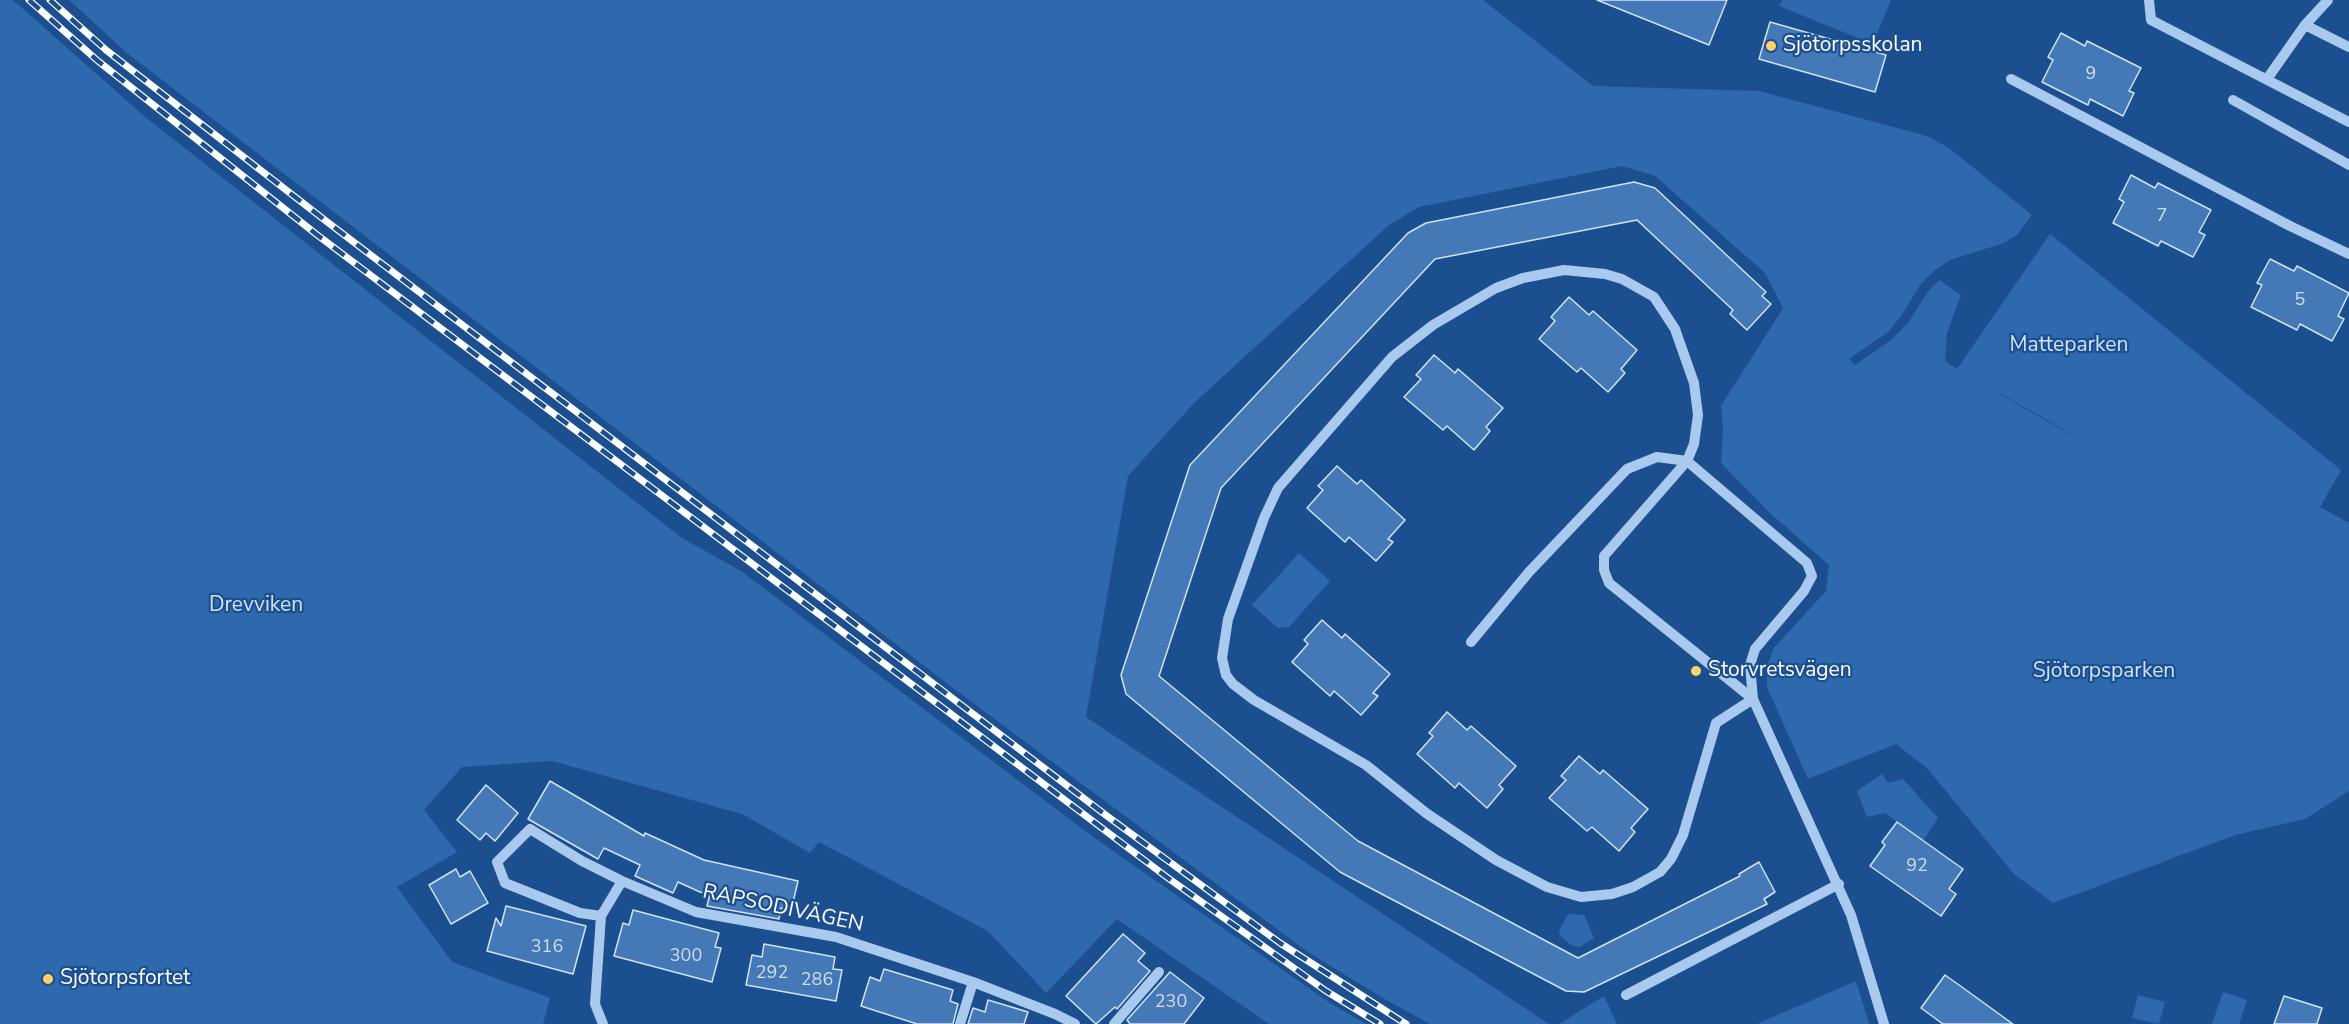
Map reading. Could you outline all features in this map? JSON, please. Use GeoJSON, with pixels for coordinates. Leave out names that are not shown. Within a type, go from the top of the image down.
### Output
{"type":"FeatureCollection","features":[{"type":"Feature","properties":{"kind":"street"},"geometry":{"type":"LineString","coordinates":[[2149,0],[2151,20],[2349,122]]}},
{"type":"Feature","properties":{"kind":"street"},"geometry":{"type":"LineString","coordinates":[[2267,79],[2305,25],[2328,0]]}},
{"type":"Feature","properties":{"kind":"street"},"geometry":{"type":"LineString","coordinates":[[2305,25],[2349,47]]}},
{"type":"Feature","properties":{"kind":"street"},"geometry":{"type":"LineString","coordinates":[[2011,79],[2290,226],[2349,254]]}},
{"type":"Feature","properties":{"kind":"street"},"geometry":{"type":"LineString","coordinates":[[2233,99],[2349,165]]}},
{"type":"Feature","properties":{"kind":"street"},"geometry":{"type":"LineString","coordinates":[[1564,270],[1580,270],[1622,279],[1654,297],[1676,329],[1694,383],[1698,414],[1694,444],[1687,461],[1604,556],[1604,570],[1609,584],[1753,699],[1716,723],[1683,835],[1671,859],[1660,872],[1622,890],[1593,897],[1581,897],[1547,886],[1496,860],[1426,813],[1358,760],[1242,692],[1226,675],[1222,666],[1222,658],[1228,619],[1264,518],[1278,488],[1374,377],[1408,343],[1464,305],[1496,288],[1533,276],[1564,270]]}},
{"type":"Feature","properties":{"kind":"street"},"geometry":{"type":"LineString","coordinates":[[1471,642],[1529,572],[1627,469],[1657,457],[1687,461],[1808,563],[1812,576],[1804,591],[1755,649],[1750,665],[1753,699],[1839,884],[1851,915],[1884,1024]]}},
{"type":"Feature","properties":{"kind":"street","name":"RAPSODIVÄGEN"},"geometry":{"type":"LineString","coordinates":[[601,916],[580,913],[505,883],[497,862],[530,829],[582,861],[622,881],[696,912],[836,937],[973,982],[1075,1024]]}},
{"type":"Feature","properties":{"kind":"street"},"geometry":{"type":"LineString","coordinates":[[603,1024],[596,1004],[601,916],[622,881]]}},
{"type":"Feature","properties":{"kind":"street"},"geometry":{"type":"LineString","coordinates":[[1626,995],[1839,884]]}},
{"type":"Feature","properties":{"kind":"street"},"geometry":{"type":"LineString","coordinates":[[1114,1024],[1159,972]]}},
{"type":"Feature","properties":{"kind":"street"},"geometry":{"type":"LineString","coordinates":[[960,1024],[973,982]]}},
{"type":"Feature","properties":{"kind":"green space","name":"Drevviken"},"geometry":{"type":"Polygon","coordinates":[[[0,0],[13,0],[144,116],[682,538],[741,571],[1092,836],[1327,1001],[1366,1024],[1269,1024],[1117,919],[1046,993],[988,931],[819,842],[810,853],[742,814],[552,761],[462,767],[424,810],[457,852],[397,887],[452,962],[550,998],[543,1024],[0,1024],[0,0]]]}},
{"type":"Feature","properties":{"kind":"green space"},"geometry":{"type":"Polygon","coordinates":[[[69,0],[1483,0],[1593,86],[1759,91],[1927,136],[1949,148],[2032,215],[2017,235],[2004,243],[1950,260],[1934,271],[1920,285],[1888,332],[1849,359],[1855,365],[1890,341],[1908,323],[1929,290],[1939,280],[1961,295],[1947,333],[1945,361],[1957,369],[2050,234],[2341,470],[2320,507],[2349,523],[2349,791],[2305,819],[2235,835],[2053,903],[2014,874],[1927,768],[1896,744],[1808,779],[1767,687],[1767,666],[1774,648],[1826,591],[1829,565],[1770,513],[1721,463],[1723,428],[1721,406],[1783,308],[1765,273],[1655,176],[1622,166],[1419,207],[1389,225],[1195,402],[1128,476],[1086,717],[1549,1024],[1430,1024],[1305,950],[953,688],[127,53],[69,0]],[[1996,391],[2036,415],[2096,448],[1996,391]]]}},
{"type":"Feature","properties":{"kind":"green space"},"geometry":{"type":"Polygon","coordinates":[[[1782,0],[1891,0],[1873,44],[1779,6],[1782,0]]]}},
{"type":"Feature","properties":{"kind":"green space"},"geometry":{"type":"Polygon","coordinates":[[[1299,553],[1330,581],[1289,627],[1278,628],[1252,605],[1299,553]]]}},
{"type":"Feature","properties":{"kind":"green space"},"geometry":{"type":"Polygon","coordinates":[[[1882,774],[1888,783],[1903,779],[1938,818],[1923,841],[1885,813],[1867,817],[1857,791],[1882,774]]]}},
{"type":"Feature","properties":{"kind":"green space"},"geometry":{"type":"Polygon","coordinates":[[[1568,914],[1584,915],[1594,938],[1579,947],[1571,945],[1560,936],[1559,931],[1568,914]]]}},
{"type":"Feature","properties":{"kind":"green space"},"geometry":{"type":"Polygon","coordinates":[[[1856,981],[1869,1024],[1757,1024],[1856,981]]]}},
{"type":"Feature","properties":{"kind":"green space"},"geometry":{"type":"Polygon","coordinates":[[[2223,992],[2247,1000],[2239,1024],[2212,1024],[2223,992]]]}},
{"type":"Feature","properties":{"kind":"green space"},"geometry":{"type":"Polygon","coordinates":[[[2138,995],[2165,1002],[2159,1024],[2132,1018],[2138,995]]]}},
{"type":"Feature","properties":{"kind":"green space"},"geometry":{"type":"Polygon","coordinates":[[[1604,996],[1617,1024],[1559,1024],[1604,996]]]}},
{"type":"Feature","properties":{"kind":"building"},"geometry":{"type":"Polygon","coordinates":[[[1597,0],[1727,0],[1709,45],[1597,0]]]}},
{"type":"Feature","properties":{"kind":"building"},"geometry":{"type":"Polygon","coordinates":[[[1770,22],[1886,55],[1875,92],[1759,59],[1770,22]]]}},
{"type":"Feature","properties":{"kind":"building"},"geometry":{"type":"Polygon","coordinates":[[[2061,33],[2085,46],[2087,41],[2141,68],[2129,91],[2134,93],[2123,116],[2090,99],[2088,105],[2042,82],[2053,60],[2048,57],[2061,33]]]}},
{"type":"Feature","properties":{"kind":"building"},"geometry":{"type":"Polygon","coordinates":[[[2131,175],[2155,188],[2158,183],[2211,210],[2199,232],[2205,235],[2193,257],[2161,241],[2158,246],[2113,223],[2124,202],[2119,199],[2131,175]]]}},
{"type":"Feature","properties":{"kind":"building"},"geometry":{"type":"Polygon","coordinates":[[[1634,182],[1655,188],[1766,292],[1762,296],[1771,304],[1747,330],[1730,314],[1733,310],[1637,220],[1435,259],[1221,488],[1159,676],[1358,841],[1578,958],[1740,876],[1739,874],[1759,862],[1775,892],[1764,899],[1767,904],[1584,992],[1566,991],[1340,872],[1126,694],[1121,675],[1190,465],[1408,233],[1426,223],[1634,182]]]}},
{"type":"Feature","properties":{"kind":"building"},"geometry":{"type":"Polygon","coordinates":[[[2270,259],[2294,271],[2297,266],[2349,293],[2338,316],[2344,319],[2332,341],[2300,324],[2297,330],[2251,307],[2262,285],[2257,283],[2270,259]]]}},
{"type":"Feature","properties":{"kind":"building"},"geometry":{"type":"Polygon","coordinates":[[[1569,297],[1589,315],[1593,311],[1637,350],[1621,369],[1625,373],[1608,392],[1581,368],[1577,372],[1539,339],[1555,321],[1551,317],[1569,297]]]}},
{"type":"Feature","properties":{"kind":"building"},"geometry":{"type":"Polygon","coordinates":[[[1434,355],[1455,373],[1458,369],[1503,408],[1486,427],[1490,431],[1474,450],[1447,426],[1443,430],[1404,397],[1421,379],[1416,375],[1434,355]]]}},
{"type":"Feature","properties":{"kind":"building"},"geometry":{"type":"Polygon","coordinates":[[[1337,466],[1357,484],[1361,480],[1405,520],[1388,539],[1393,542],[1376,561],[1349,537],[1345,542],[1307,508],[1323,490],[1318,486],[1337,466]]]}},
{"type":"Feature","properties":{"kind":"building"},"geometry":{"type":"Polygon","coordinates":[[[1322,620],[1342,638],[1345,634],[1390,674],[1373,693],[1378,696],[1361,715],[1334,691],[1330,696],[1292,662],[1308,644],[1304,640],[1322,620]]]}},
{"type":"Feature","properties":{"kind":"building"},"geometry":{"type":"Polygon","coordinates":[[[1447,712],[1467,730],[1471,726],[1516,766],[1499,785],[1503,789],[1487,808],[1459,783],[1455,788],[1417,754],[1433,736],[1429,733],[1447,712]]]}},
{"type":"Feature","properties":{"kind":"building"},"geometry":{"type":"Polygon","coordinates":[[[1579,756],[1600,774],[1603,770],[1648,809],[1631,828],[1635,832],[1619,851],[1592,827],[1587,831],[1549,798],[1566,780],[1561,776],[1579,756]]]}},
{"type":"Feature","properties":{"kind":"building"},"geometry":{"type":"Polygon","coordinates":[[[550,781],[644,836],[645,833],[704,860],[798,881],[791,911],[781,908],[779,919],[707,906],[710,894],[678,882],[673,893],[635,876],[640,865],[604,848],[598,859],[528,819],[550,781]]]}},
{"type":"Feature","properties":{"kind":"building"},"geometry":{"type":"Polygon","coordinates":[[[486,785],[518,813],[495,841],[486,833],[480,840],[457,820],[486,785]]]}},
{"type":"Feature","properties":{"kind":"building"},"geometry":{"type":"Polygon","coordinates":[[[1897,822],[1963,869],[1949,889],[1956,894],[1941,916],[1870,866],[1885,845],[1882,842],[1897,822]]]}},
{"type":"Feature","properties":{"kind":"building"},"geometry":{"type":"Polygon","coordinates":[[[456,869],[460,877],[470,871],[488,903],[451,924],[429,885],[456,869]]]}},
{"type":"Feature","properties":{"kind":"building"},"geometry":{"type":"Polygon","coordinates":[[[506,906],[586,926],[573,974],[487,951],[496,918],[501,926],[506,906]]]}},
{"type":"Feature","properties":{"kind":"building"},"geometry":{"type":"Polygon","coordinates":[[[633,910],[719,933],[715,947],[721,948],[712,982],[614,956],[623,923],[629,925],[633,910]]]}},
{"type":"Feature","properties":{"kind":"building"},"geometry":{"type":"Polygon","coordinates":[[[1123,934],[1145,953],[1138,961],[1150,971],[1117,1009],[1115,1007],[1096,1024],[1066,996],[1123,934]]]}},
{"type":"Feature","properties":{"kind":"building"},"geometry":{"type":"Polygon","coordinates":[[[764,944],[835,957],[833,969],[842,970],[836,1001],[746,985],[752,955],[762,957],[764,944]]]}},
{"type":"Feature","properties":{"kind":"building"},"geometry":{"type":"Polygon","coordinates":[[[884,969],[953,990],[950,1001],[958,1004],[953,1024],[917,1024],[861,1006],[870,977],[880,981],[884,969]]]}},
{"type":"Feature","properties":{"kind":"building"},"geometry":{"type":"Polygon","coordinates":[[[1170,972],[1204,998],[1184,1024],[1130,1024],[1127,1020],[1170,972]]]}},
{"type":"Feature","properties":{"kind":"building"},"geometry":{"type":"Polygon","coordinates":[[[1945,975],[2013,1024],[1943,1024],[1921,1008],[1945,975]]]}},
{"type":"Feature","properties":{"kind":"building"},"geometry":{"type":"Polygon","coordinates":[[[2284,996],[2322,1008],[2317,1024],[2274,1024],[2284,996]]]}},
{"type":"Feature","properties":{"kind":"building"},"geometry":{"type":"Polygon","coordinates":[[[988,1000],[1028,1012],[1024,1024],[968,1024],[973,1008],[985,1012],[988,1000]]]}},
{"type":"Feature","properties":{"kind":"railway"},"geometry":{"type":"LineString","coordinates":[[29,0],[98,61],[316,234],[1168,878],[1326,991],[1380,1024]]}},
{"type":"Feature","properties":{"kind":"railway"},"geometry":{"type":"LineString","coordinates":[[50,0],[106,50],[326,221],[1107,816],[1280,943],[1406,1024]]}},
{"type":"Feature","properties":{"kind":"place","name":"Sjötorpsskolan"},"geometry":{"type":"Point","coordinates":[1771,46]}},
{"type":"Feature","properties":{"kind":"place","name":"Storvretsvägen"},"geometry":{"type":"Point","coordinates":[1696,671]}},
{"type":"Feature","properties":{"kind":"place","name":"Sjötorpsfortet"},"geometry":{"type":"Point","coordinates":[48,979]}},
{"type":"Feature","properties":{"kind":"park label","name":"Matteparken"},"geometry":{"type":"Point","coordinates":[2069,346]}},
{"type":"Feature","properties":{"kind":"park label","name":"Sjötorpsparken"},"geometry":{"type":"Point","coordinates":[2104,672]}}]}
